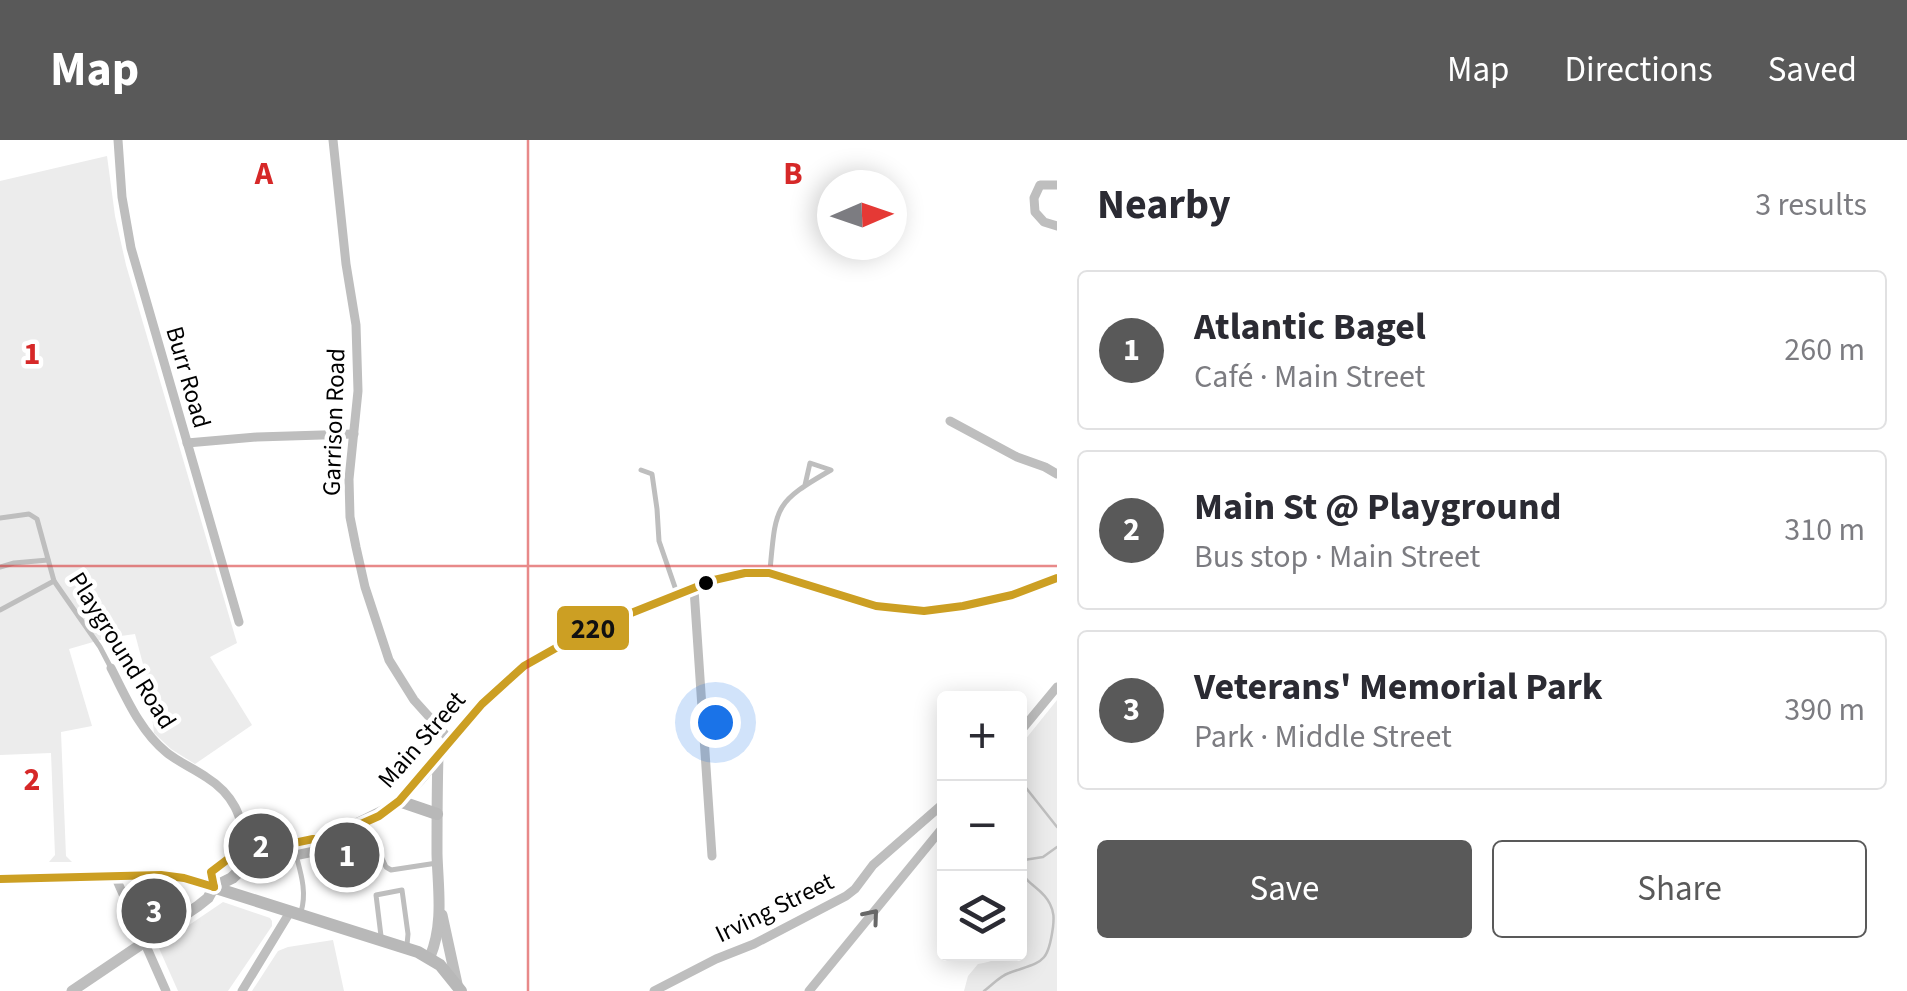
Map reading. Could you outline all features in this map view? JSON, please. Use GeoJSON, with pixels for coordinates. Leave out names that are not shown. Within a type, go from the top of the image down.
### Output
{"type":"FeatureCollection","features":[{"type":"Feature","properties":{"kind":"main road","name":"Main Street"},"geometry":{"type":"LineString","coordinates":[[214,887],[232,878],[251,857],[295,848],[316,850],[324,840],[379,816],[400,801],[492,693],[524,666],[586,631],[714,580],[745,573],[770,573],[876,606],[924,611],[1012,595],[1057,578]]}},
{"type":"Feature","properties":{"kind":"main road"},"geometry":{"type":"LineString","coordinates":[[400,801],[437,814]]}},
{"type":"Feature","properties":{"kind":"main road"},"geometry":{"type":"LineString","coordinates":[[0,879],[170,876],[407,948],[430,957],[459,988]]}},
{"type":"Feature","properties":{"kind":"street","name":"Burr Road"},"geometry":{"type":"LineString","coordinates":[[118,140],[131,248],[239,622]]}},
{"type":"Feature","properties":{"kind":"street","name":"Garrison Road"},"geometry":{"type":"LineString","coordinates":[[334,140],[356,326],[358,392],[350,466],[350,518],[365,588],[394,671],[450,740]]}},
{"type":"Feature","properties":{"kind":"street"},"geometry":{"type":"LineString","coordinates":[[1057,184],[1040,185],[1034,198],[1034,212],[1044,222],[1057,226]]}},
{"type":"Feature","properties":{"kind":"street"},"geometry":{"type":"LineString","coordinates":[[950,421],[1017,458],[1046,466],[1057,474]]}},
{"type":"Feature","properties":{"kind":"street"},"geometry":{"type":"LineString","coordinates":[[187,444],[354,434]]}},
{"type":"Feature","properties":{"kind":"street"},"geometry":{"type":"LineString","coordinates":[[694,589],[712,856]]}},
{"type":"Feature","properties":{"kind":"street","name":"Playground Road"},"geometry":{"type":"LineString","coordinates":[[110,668],[156,743],[230,796],[242,820],[251,857]]}},
{"type":"Feature","properties":{"kind":"street"},"geometry":{"type":"LineString","coordinates":[[1027,724],[1057,687]]}},
{"type":"Feature","properties":{"kind":"street"},"geometry":{"type":"LineString","coordinates":[[430,957],[440,910],[438,756]]}},
{"type":"Feature","properties":{"kind":"street","name":"Irving Street"},"geometry":{"type":"LineString","coordinates":[[654,991],[846,896],[873,866],[937,809]]}},
{"type":"Feature","properties":{"kind":"street"},"geometry":{"type":"LineString","coordinates":[[809,991],[937,835]]}},
{"type":"Feature","properties":{"kind":"street"},"geometry":{"type":"LineString","coordinates":[[115,876],[166,991]]}},
{"type":"Feature","properties":{"kind":"street"},"geometry":{"type":"LineString","coordinates":[[72,991],[208,898],[214,887]]}},
{"type":"Feature","properties":{"kind":"street"},"geometry":{"type":"LineString","coordinates":[[440,910],[459,988]]}},
{"type":"Feature","properties":{"kind":"street"},"geometry":{"type":"LineString","coordinates":[[242,991],[295,914]]}},
{"type":"Feature","properties":{"kind":"lane"},"geometry":{"type":"LineString","coordinates":[[770,573],[775,518],[788,497],[831,470],[810,463],[805,485]]}},
{"type":"Feature","properties":{"kind":"lane"},"geometry":{"type":"LineString","coordinates":[[640,470],[652,474],[659,541],[678,596]]}},
{"type":"Feature","properties":{"kind":"lane","name":"Playground Road"},"geometry":{"type":"LineString","coordinates":[[0,518],[29,514],[37,519],[54,581],[110,668]]}},
{"type":"Feature","properties":{"kind":"lane"},"geometry":{"type":"LineString","coordinates":[[2,563],[48,560]]}},
{"type":"Feature","properties":{"kind":"lane"},"geometry":{"type":"LineString","coordinates":[[0,610],[54,581]]}},
{"type":"Feature","properties":{"kind":"lane"},"geometry":{"type":"LineString","coordinates":[[365,822],[391,870],[438,862]]}},
{"type":"Feature","properties":{"kind":"lane"},"geometry":{"type":"LineString","coordinates":[[295,848],[305,900],[295,914]]}},
{"type":"Feature","properties":{"kind":"lane"},"geometry":{"type":"LineString","coordinates":[[382,940],[376,895],[402,890],[407,948]]}},
{"type":"Feature","properties":{"kind":"shaded area"},"geometry":{"type":"Polygon","coordinates":[[[107,156],[126,265],[237,643],[210,657],[252,725],[195,764],[154,733],[148,683],[135,634],[69,649],[92,726],[61,732],[66,856],[72,862],[49,862],[55,855],[51,753],[0,755],[0,181],[107,156]]]}},
{"type":"Feature","properties":{"kind":"shaded area"},"geometry":{"type":"Polygon","coordinates":[[[1057,700],[1057,991],[964,991],[968,976],[978,964],[1027,961],[1027,737],[1057,700]]]}},
{"type":"Feature","properties":{"kind":"shaded area"},"geometry":{"type":"Polygon","coordinates":[[[184,889],[187,897],[148,923],[134,892],[184,889]]]}},
{"type":"Feature","properties":{"kind":"shaded area"},"geometry":{"type":"Polygon","coordinates":[[[223,902],[270,918],[272,926],[228,991],[178,991],[158,946],[223,902]]]}},
{"type":"Feature","properties":{"kind":"shaded area"},"geometry":{"type":"Polygon","coordinates":[[[333,940],[344,991],[252,991],[278,951],[333,940]]]}},
{"type":"Feature","properties":{"kind":"waterway"},"geometry":{"type":"LineString","coordinates":[[1021,781],[1057,827]]}},
{"type":"Feature","properties":{"kind":"waterway"},"geometry":{"type":"LineString","coordinates":[[984,991],[1002,976],[1046,955],[1053,927],[1052,910],[1047,898],[1020,869],[1024,860],[1043,857],[1057,847]]}},
{"type":"Feature","properties":{"kind":"transit line","name":"220"},"geometry":{"type":"LineString","coordinates":[[214,887],[211,872],[232,856],[313,839],[325,840],[379,816],[399,801],[482,704],[524,666],[586,631],[714,580],[745,573],[769,573],[876,606],[924,611],[1012,595],[1057,578]]}},
{"type":"Feature","properties":{"kind":"transit line","name":"220"},"geometry":{"type":"LineString","coordinates":[[0,879],[161,875],[214,887]]}},
{"type":"Feature","properties":{"kind":"place","name":"Main St @ Playground"},"geometry":{"type":"Point","coordinates":[261,846]}},
{"type":"Feature","properties":{"kind":"place","name":"Atlantic Bagel"},"geometry":{"type":"Point","coordinates":[347,855]}},
{"type":"Feature","properties":{"kind":"place","name":"Veterans' Memorial Park"},"geometry":{"type":"Point","coordinates":[154,911]}}]}
